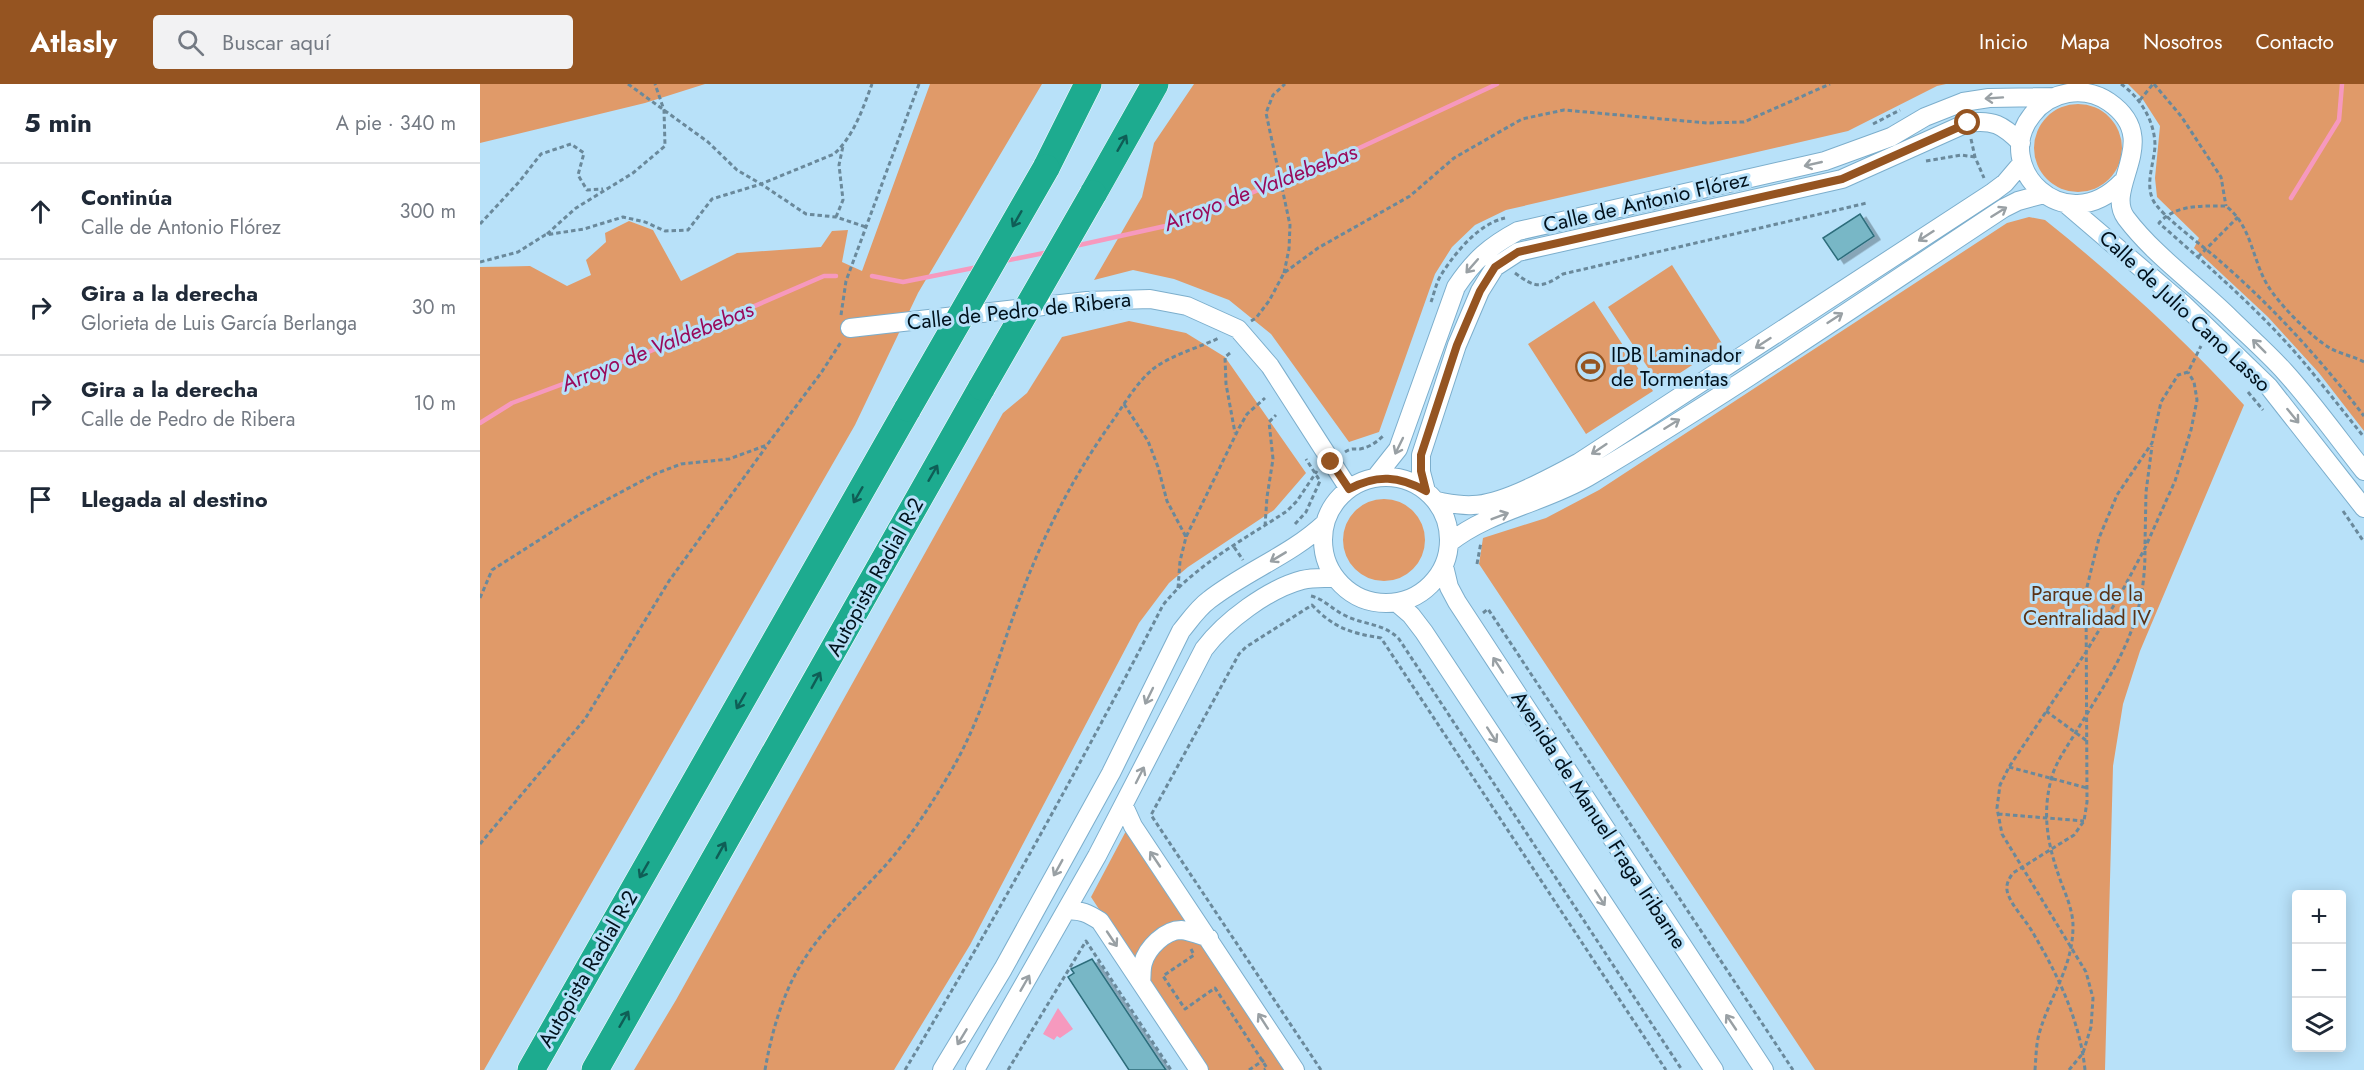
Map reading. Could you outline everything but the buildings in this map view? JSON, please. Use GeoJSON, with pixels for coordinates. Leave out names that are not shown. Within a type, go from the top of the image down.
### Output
{"type":"FeatureCollection","features":[{"type":"Feature","properties":{"kind":"highway","name":"Autopista Radial R-2"},"geometry":{"type":"LineString","coordinates":[[531,1070],[1046,168],[1088,84]]}},
{"type":"Feature","properties":{"kind":"highway","name":"Autopista Radial R-2"},"geometry":{"type":"LineString","coordinates":[[596,1070],[1155,84]]}},
{"type":"Feature","properties":{"kind":"street"},"geometry":{"type":"LineString","coordinates":[[2082,92],[2103,99],[2120,112],[2131,134],[2132,159],[2122,182],[2111,193],[2097,201],[2066,204],[2044,194],[2030,180],[2022,163],[2021,143],[2024,129],[2031,116],[2041,105],[2067,93],[2082,92]]}},
{"type":"Feature","properties":{"kind":"street","name":"Calle de Antonio Flórez"},"geometry":{"type":"LineString","coordinates":[[1375,478],[1394,455],[1407,429],[1456,286],[1494,243],[1518,231],[1833,158],[1891,137],[1925,117],[1963,102],[1989,98],[2053,98]]}},
{"type":"Feature","properties":{"kind":"street","name":"Calle de Antonio Flórez"},"geometry":{"type":"LineString","coordinates":[[1431,496],[1421,464],[1426,436],[1457,345],[1480,291],[1495,267],[1518,252],[1842,179],[1968,123],[1984,120],[1998,124],[2021,143]]}},
{"type":"Feature","properties":{"kind":"street"},"geometry":{"type":"LineString","coordinates":[[1431,496],[1445,517],[1449,543],[1444,566],[1432,583],[1417,596],[1397,603],[1380,603],[1362,599],[1347,591],[1335,578],[1326,562],[1323,547],[1325,523],[1330,510],[1349,489],[1375,478],[1393,477],[1410,482],[1431,496],[1474,506],[1492,502],[1578,463],[1993,192],[2005,183],[2022,163]]}},
{"type":"Feature","properties":{"kind":"street","name":"Calle de Julio Cano Lasso"},"geometry":{"type":"LineString","coordinates":[[2122,182],[2120,199],[2124,214],[2144,240],[2198,286],[2285,372],[2364,471]]}},
{"type":"Feature","properties":{"kind":"street"},"geometry":{"type":"LineString","coordinates":[[1449,543],[1478,524],[1555,494],[1587,478],[2004,208],[2018,201],[2044,194]]}},
{"type":"Feature","properties":{"kind":"street","name":"Calle de Julio Cano Lasso"},"geometry":{"type":"LineString","coordinates":[[2066,204],[2182,303],[2269,387],[2320,449],[2364,508]]}},
{"type":"Feature","properties":{"kind":"street","name":"Calle de Pedro de Ribera"},"geometry":{"type":"LineString","coordinates":[[850,328],[1087,301],[1150,299],[1187,306],[1238,329],[1270,366],[1349,489]]}},
{"type":"Feature","properties":{"kind":"street"},"geometry":{"type":"LineString","coordinates":[[942,1070],[1003,969],[1105,783],[1181,631],[1209,600],[1302,543],[1325,523]]}},
{"type":"Feature","properties":{"kind":"street","name":"Avenida de Manuel Fraga Iribarne"},"geometry":{"type":"LineString","coordinates":[[1444,566],[1449,586],[1470,622],[1764,1070]]}},
{"type":"Feature","properties":{"kind":"street"},"geometry":{"type":"LineString","coordinates":[[975,1070],[1124,806],[1204,650],[1216,633],[1242,612],[1289,585],[1312,578],[1335,578]]}},
{"type":"Feature","properties":{"kind":"street","name":"Avenida de Manuel Fraga Iribarne"},"geometry":{"type":"LineString","coordinates":[[1397,603],[1411,615],[1434,646],[1714,1070]]}},
{"type":"Feature","properties":{"kind":"street"},"geometry":{"type":"LineString","coordinates":[[1124,806],[1133,826],[1295,1070]]}},
{"type":"Feature","properties":{"kind":"street"},"geometry":{"type":"LineString","coordinates":[[1066,910],[1077,910],[1100,921],[1199,1070]]}},
{"type":"Feature","properties":{"kind":"street"},"geometry":{"type":"LineString","coordinates":[[1141,982],[1143,963],[1153,945],[1165,935],[1178,930],[1209,938]]}},
{"type":"Feature","properties":{"kind":"path"},"geometry":{"type":"LineString","coordinates":[[628,84],[708,142],[737,170],[806,214],[836,218],[866,227]]}},
{"type":"Feature","properties":{"kind":"path"},"geometry":{"type":"LineString","coordinates":[[480,262],[518,252],[545,235],[576,208],[633,173],[665,146],[664,110],[655,84]]}},
{"type":"Feature","properties":{"kind":"path"},"geometry":{"type":"LineString","coordinates":[[545,235],[584,229],[623,217],[645,222],[665,231],[688,230],[712,199],[761,184],[834,154],[843,146],[861,115],[872,84]]}},
{"type":"Feature","properties":{"kind":"path"},"geometry":{"type":"LineString","coordinates":[[480,844],[585,718],[669,581],[821,373],[850,328],[840,318],[846,281],[919,84]]}},
{"type":"Feature","properties":{"kind":"path"},"geometry":{"type":"LineString","coordinates":[[765,1070],[775,1024],[797,971],[823,932],[906,842],[953,769],[969,736],[1037,556],[1070,490],[1098,442],[1124,404],[1154,369],[1256,318],[1284,273],[1289,249],[1290,225],[1266,113],[1273,95],[1285,84]]}},
{"type":"Feature","properties":{"kind":"path"},"geometry":{"type":"LineString","coordinates":[[1284,273],[1318,248],[1410,196],[1454,158],[1522,119],[1564,110],[1707,123],[1744,122],[1830,84]]}},
{"type":"Feature","properties":{"kind":"path"},"geometry":{"type":"LineString","coordinates":[[2120,112],[2139,101],[2153,84],[2181,116],[2221,177],[2226,206],[2238,217],[2252,244],[2269,287],[2309,332],[2330,349],[2364,362]]}},
{"type":"Feature","properties":{"kind":"path"},"geometry":{"type":"LineString","coordinates":[[1970,134],[1975,158],[1986,182]]}},
{"type":"Feature","properties":{"kind":"path"},"geometry":{"type":"LineString","coordinates":[[480,224],[519,182],[541,154],[571,144],[584,153],[578,175],[587,190],[606,189]]}},
{"type":"Feature","properties":{"kind":"path"},"geometry":{"type":"LineString","coordinates":[[836,218],[843,200],[839,165],[843,146]]}},
{"type":"Feature","properties":{"kind":"path"},"geometry":{"type":"LineString","coordinates":[[1924,161],[1961,155],[1975,158]]}},
{"type":"Feature","properties":{"kind":"path"},"geometry":{"type":"LineString","coordinates":[[1502,262],[1528,283],[1547,285],[1563,274],[1867,203]]}},
{"type":"Feature","properties":{"kind":"path"},"geometry":{"type":"LineString","coordinates":[[2159,223],[2166,214],[2178,209],[2197,206],[2226,206]]}},
{"type":"Feature","properties":{"kind":"path"},"geometry":{"type":"LineString","coordinates":[[2166,214],[2275,315],[2364,416]]}},
{"type":"Feature","properties":{"kind":"path"},"geometry":{"type":"LineString","coordinates":[[2198,257],[2238,217]]}},
{"type":"Feature","properties":{"kind":"path"},"geometry":{"type":"LineString","coordinates":[[2035,1070],[2039,1035],[2072,949],[2073,922],[2050,850],[2046,818],[2051,778],[2059,758],[2123,654],[2138,616],[2145,578],[2146,492],[2152,443],[2161,402],[2178,375],[2188,372],[2202,343],[2208,350]]}},
{"type":"Feature","properties":{"kind":"path"},"geometry":{"type":"LineString","coordinates":[[1230,353],[1225,357],[1226,384],[1235,435]]}},
{"type":"Feature","properties":{"kind":"path"},"geometry":{"type":"LineString","coordinates":[[2069,1070],[2083,1053],[2091,1027],[2093,998],[2086,972],[2002,834],[1998,814],[2000,785],[2009,766],[2086,652],[2145,548],[2175,481],[2191,430],[2197,400],[2194,382],[2188,372]]}},
{"type":"Feature","properties":{"kind":"path"},"geometry":{"type":"LineString","coordinates":[[2243,387],[2270,417]]}},
{"type":"Feature","properties":{"kind":"path"},"geometry":{"type":"LineString","coordinates":[[1178,588],[1180,561],[1186,537],[1235,435],[1247,414],[1265,398]]}},
{"type":"Feature","properties":{"kind":"path"},"geometry":{"type":"LineString","coordinates":[[1124,404],[1148,441],[1167,501],[1186,537]]}},
{"type":"Feature","properties":{"kind":"path"},"geometry":{"type":"LineString","coordinates":[[1265,526],[1273,459],[1269,422],[1276,416]]}},
{"type":"Feature","properties":{"kind":"path"},"geometry":{"type":"LineString","coordinates":[[2085,1070],[2072,1012],[2033,933],[2008,894],[2007,883],[2013,873],[2021,867],[2074,835],[2084,821],[2087,788],[2086,591],[2099,538],[2117,495],[2152,443]]}},
{"type":"Feature","properties":{"kind":"path"},"geometry":{"type":"LineString","coordinates":[[480,598],[492,570],[580,514],[655,474],[681,464],[729,459],[767,445]]}},
{"type":"Feature","properties":{"kind":"path"},"geometry":{"type":"LineString","coordinates":[[1287,530],[1306,512],[1320,481],[1306,459]]}},
{"type":"Feature","properties":{"kind":"path"},"geometry":{"type":"LineString","coordinates":[[905,1070],[975,953],[1084,759],[1163,605],[1178,588],[1287,511],[1297,501],[1315,473]]}},
{"type":"Feature","properties":{"kind":"path"},"geometry":{"type":"LineString","coordinates":[[2339,505],[2364,542]]}},
{"type":"Feature","properties":{"kind":"path"},"geometry":{"type":"LineString","coordinates":[[1234,547],[1243,561],[1253,554]]}},
{"type":"Feature","properties":{"kind":"path"},"geometry":{"type":"LineString","coordinates":[[1302,596],[1319,598],[1355,620],[1386,628],[1399,639],[1682,1070]]}},
{"type":"Feature","properties":{"kind":"path"},"geometry":{"type":"LineString","coordinates":[[1321,1070],[1151,815],[1239,654],[1312,604],[1337,627],[1365,636],[1381,638],[1666,1070]]}},
{"type":"Feature","properties":{"kind":"path"},"geometry":{"type":"LineString","coordinates":[[1470,622],[1488,609],[1793,1070]]}},
{"type":"Feature","properties":{"kind":"path"},"geometry":{"type":"LineString","coordinates":[[1413,661],[1434,646]]}},
{"type":"Feature","properties":{"kind":"path"},"geometry":{"type":"LineString","coordinates":[[2046,711],[2087,741]]}},
{"type":"Feature","properties":{"kind":"path"},"geometry":{"type":"LineString","coordinates":[[2009,766],[2087,788]]}},
{"type":"Feature","properties":{"kind":"path"},"geometry":{"type":"LineString","coordinates":[[1998,814],[2084,821]]}},
{"type":"Feature","properties":{"kind":"path"},"geometry":{"type":"LineString","coordinates":[[1178,930],[1194,955],[1163,976],[1185,1009],[1215,988],[1268,1068],[1264,1070]]}},
{"type":"Feature","properties":{"kind":"path"},"geometry":{"type":"LineString","coordinates":[[1008,1070],[1086,941],[1171,1070]]}},
{"type":"Feature","properties":{"kind":"path"},"geometry":{"type":"LineString","coordinates":[[1249,1070],[1269,1057]]}},
{"type":"Feature","properties":{"kind":"green space"},"geometry":{"type":"Polygon","coordinates":[[[480,84],[705,84],[645,103],[480,143],[480,84]]]}},
{"type":"Feature","properties":{"kind":"green space"},"geometry":{"type":"Polygon","coordinates":[[[930,84],[1042,84],[918,293],[855,425],[484,1070],[480,1070],[480,267],[530,266],[567,286],[591,275],[586,260],[606,242],[605,233],[629,221],[653,230],[681,281],[737,253],[821,247],[832,231],[848,230],[842,262],[862,271],[930,84]]]}},
{"type":"Feature","properties":{"kind":"green space"},"geometry":{"type":"Polygon","coordinates":[[[1194,84],[1946,84],[1937,86],[1848,131],[1506,210],[1475,225],[1452,247],[1435,274],[1379,432],[1349,442],[1271,334],[1229,300],[1174,279],[1133,270],[1094,280],[1142,197],[1154,143],[1194,84]]]}},
{"type":"Feature","properties":{"kind":"green space"},"geometry":{"type":"Polygon","coordinates":[[[2128,84],[2364,84],[2364,431],[2319,373],[2268,317],[2194,248],[2199,238],[2157,197],[2155,178],[2160,126],[2142,98],[2128,84]]]}},
{"type":"Feature","properties":{"kind":"green space"},"geometry":{"type":"Polygon","coordinates":[[[2078,104],[2095,108],[2109,117],[2118,131],[2122,148],[2118,165],[2109,179],[2095,188],[2078,192],[2061,188],[2047,179],[2038,165],[2034,148],[2038,131],[2047,117],[2061,108],[2078,104]]]}},
{"type":"Feature","properties":{"kind":"green space","name":"Parque de la Centralidad IV"},"geometry":{"type":"Polygon","coordinates":[[[2029,217],[2045,220],[2123,286],[2173,332],[2244,405],[2140,651],[2123,704],[2113,766],[2105,1070],[1815,1070],[1479,564],[1483,538],[1546,518],[1599,490],[2007,223],[2029,217]]]}},
{"type":"Feature","properties":{"kind":"green space","name":"IDB Laminador de Tormentas"},"geometry":{"type":"Polygon","coordinates":[[[1672,265],[1723,345],[1660,386],[1608,307],[1672,265]]]}},
{"type":"Feature","properties":{"kind":"green space","name":"IDB Laminador de Tormentas"},"geometry":{"type":"Polygon","coordinates":[[[1594,301],[1653,391],[1586,434],[1528,344],[1594,301]]]}},
{"type":"Feature","properties":{"kind":"green space"},"geometry":{"type":"Polygon","coordinates":[[[1129,321],[1186,333],[1225,357],[1306,473],[1274,510],[1188,567],[1169,583],[1139,623],[970,945],[894,1070],[634,1070],[676,1000],[1003,413],[1027,393],[1062,337],[1129,321]]]}},
{"type":"Feature","properties":{"kind":"green space"},"geometry":{"type":"Polygon","coordinates":[[[1384,499],[1400,502],[1413,511],[1422,524],[1425,540],[1422,556],[1413,569],[1400,578],[1384,581],[1368,578],[1355,569],[1346,556],[1343,540],[1346,524],[1355,511],[1368,502],[1384,499]]]}},
{"type":"Feature","properties":{"kind":"green space"},"geometry":{"type":"Polygon","coordinates":[[[1126,831],[1284,1070],[1205,1070],[1091,897],[1126,831]]]}},
{"type":"Feature","properties":{"kind":"shaded area"},"geometry":{"type":"Polygon","coordinates":[[[1058,1008],[1073,1029],[1060,1038],[1057,1036],[1054,1040],[1043,1034],[1058,1008]]]}},
{"type":"Feature","properties":{"kind":"waterway","name":"Arroyo de Valdebebas"},"geometry":{"type":"LineString","coordinates":[[1075,246],[1179,223],[1355,150],[1497,84]]}},
{"type":"Feature","properties":{"kind":"waterway"},"geometry":{"type":"LineString","coordinates":[[2291,198],[2339,120],[2342,84]]}},
{"type":"Feature","properties":{"kind":"waterway","name":"Arroyo de Valdebebas"},"geometry":{"type":"LineString","coordinates":[[1004,261],[1049,252]]}},
{"type":"Feature","properties":{"kind":"waterway","name":"Arroyo de Valdebebas"},"geometry":{"type":"LineString","coordinates":[[872,276],[903,282],[978,267]]}},
{"type":"Feature","properties":{"kind":"waterway","name":"Arroyo de Valdebebas"},"geometry":{"type":"LineString","coordinates":[[480,423],[512,403],[646,353],[824,276],[836,276]]}},
{"type":"Feature","properties":{"kind":"place","name":"IDB Laminador de Tormentas"},"geometry":{"type":"Point","coordinates":[1590,367]}},
{"type":"Feature","properties":{"kind":"route"},"geometry":{"type":"LineString","coordinates":[[1331,462],[1349,489],[1375,478],[1393,477],[1410,482],[1426,491],[1421,471],[1421,455],[1457,345],[1480,291],[1495,267],[1518,252],[1842,179],[1968,123]]}}]}
